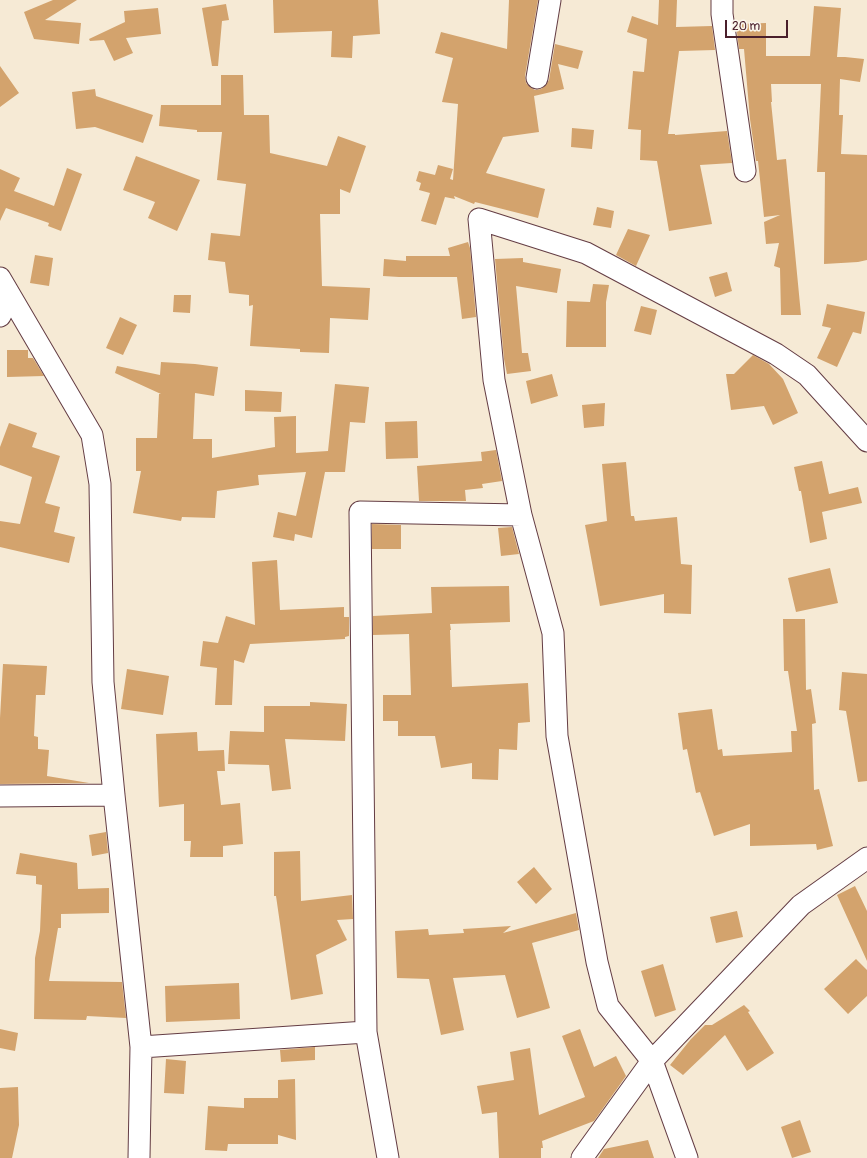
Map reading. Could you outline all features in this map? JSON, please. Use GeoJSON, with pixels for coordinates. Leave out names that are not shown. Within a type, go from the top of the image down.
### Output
{"type":"FeatureCollection","features":[{"type":"Feature","properties":{"kind":"street"},"geometry":{"type":"LineString","coordinates":[[537,78],[550,0]]}},
{"type":"Feature","properties":{"kind":"street"},"geometry":{"type":"LineString","coordinates":[[722,0],[722,14],[745,171]]}},
{"type":"Feature","properties":{"kind":"street"},"geometry":{"type":"LineString","coordinates":[[687,1158],[652,1061],[608,1006],[597,962],[558,736],[552,633],[521,515],[494,380],[479,219],[586,253],[776,354],[807,375],[867,441]]}},
{"type":"Feature","properties":{"kind":"street"},"geometry":{"type":"LineString","coordinates":[[0,278],[92,435],[100,484],[103,682],[141,1047],[139,1158]]}},
{"type":"Feature","properties":{"kind":"street"},"geometry":{"type":"LineString","coordinates":[[0,316],[10,296]]}},
{"type":"Feature","properties":{"kind":"street"},"geometry":{"type":"LineString","coordinates":[[388,1158],[366,1032],[360,512],[521,515]]}},
{"type":"Feature","properties":{"kind":"street"},"geometry":{"type":"LineString","coordinates":[[0,796],[114,795]]}},
{"type":"Feature","properties":{"kind":"street"},"geometry":{"type":"LineString","coordinates":[[582,1158],[652,1061],[801,905],[867,858]]}},
{"type":"Feature","properties":{"kind":"street"},"geometry":{"type":"LineString","coordinates":[[141,1047],[366,1032]]}},
{"type":"Feature","properties":{"kind":"building"},"geometry":{"type":"Polygon","coordinates":[[[53,0],[77,0],[45,20],[81,23],[79,44],[34,39],[24,12],[53,0]]]}},
{"type":"Feature","properties":{"kind":"building"},"geometry":{"type":"Polygon","coordinates":[[[273,0],[378,0],[380,34],[353,36],[352,58],[331,57],[332,31],[274,33],[273,0]]]}},
{"type":"Feature","properties":{"kind":"building"},"geometry":{"type":"Polygon","coordinates":[[[509,0],[538,0],[525,76],[526,83],[530,87],[535,90],[541,89],[549,80],[555,44],[583,51],[578,69],[558,64],[564,89],[534,96],[539,132],[503,137],[486,173],[545,189],[538,218],[475,202],[474,204],[454,196],[455,199],[445,197],[436,225],[421,221],[430,193],[419,190],[421,183],[416,181],[419,171],[435,175],[438,165],[453,169],[450,179],[453,180],[458,104],[442,102],[453,58],[435,53],[441,32],[507,49],[509,0]]]}},
{"type":"Feature","properties":{"kind":"building"},"geometry":{"type":"Polygon","coordinates":[[[659,0],[677,0],[676,27],[712,26],[715,50],[679,51],[668,134],[675,135],[727,131],[732,163],[700,165],[712,224],[669,231],[657,161],[640,160],[641,130],[628,129],[633,71],[644,72],[647,39],[627,32],[632,16],[658,25],[659,0]]]}},
{"type":"Feature","properties":{"kind":"building"},"geometry":{"type":"Polygon","coordinates":[[[226,4],[229,20],[222,21],[218,66],[212,66],[202,8],[226,4]]]}},
{"type":"Feature","properties":{"kind":"building"},"geometry":{"type":"Polygon","coordinates":[[[814,6],[841,8],[837,57],[864,59],[860,82],[840,79],[839,115],[843,115],[841,154],[867,155],[867,260],[824,264],[825,172],[817,172],[821,84],[771,84],[771,102],[777,160],[786,159],[801,315],[781,315],[780,268],[774,266],[779,243],[766,244],[764,222],[780,215],[764,217],[758,161],[756,161],[750,119],[744,49],[739,49],[736,24],[766,23],[766,56],[810,56],[814,6]]]}},
{"type":"Feature","properties":{"kind":"building"},"geometry":{"type":"Polygon","coordinates":[[[158,8],[161,34],[126,38],[133,53],[114,61],[104,40],[90,41],[89,39],[125,22],[124,11],[158,8]]]}},
{"type":"Feature","properties":{"kind":"building"},"geometry":{"type":"Polygon","coordinates":[[[0,66],[19,93],[0,107],[0,66]]]}},
{"type":"Feature","properties":{"kind":"building"},"geometry":{"type":"Polygon","coordinates":[[[221,75],[243,75],[244,115],[269,115],[270,153],[327,166],[338,136],[366,146],[350,193],[340,189],[340,214],[320,214],[322,286],[370,288],[368,320],[330,318],[329,353],[300,352],[300,349],[250,346],[253,305],[249,306],[249,295],[229,293],[225,262],[208,260],[211,233],[240,236],[246,184],[217,180],[222,132],[197,132],[197,130],[159,126],[161,105],[221,105],[221,75]]]}},
{"type":"Feature","properties":{"kind":"building"},"geometry":{"type":"Polygon","coordinates":[[[95,89],[96,96],[153,115],[143,143],[95,127],[76,129],[72,92],[95,89]]]}},
{"type":"Feature","properties":{"kind":"building"},"geometry":{"type":"Polygon","coordinates":[[[572,128],[594,130],[592,149],[571,147],[572,128]]]}},
{"type":"Feature","properties":{"kind":"building"},"geometry":{"type":"Polygon","coordinates":[[[136,156],[200,180],[177,231],[148,218],[155,202],[123,190],[136,156]]]}},
{"type":"Feature","properties":{"kind":"building"},"geometry":{"type":"Polygon","coordinates":[[[67,168],[82,174],[61,231],[48,226],[49,223],[6,208],[0,221],[0,169],[20,178],[14,191],[54,206],[67,168]]]}},
{"type":"Feature","properties":{"kind":"building"},"geometry":{"type":"Polygon","coordinates":[[[597,207],[614,211],[611,228],[593,225],[597,207]]]}},
{"type":"Feature","properties":{"kind":"building"},"geometry":{"type":"Polygon","coordinates":[[[628,229],[650,235],[636,266],[616,255],[628,229]]]}},
{"type":"Feature","properties":{"kind":"building"},"geometry":{"type":"Polygon","coordinates":[[[468,242],[470,248],[476,317],[462,319],[457,277],[383,276],[384,259],[406,261],[406,256],[450,256],[448,248],[468,242]]]}},
{"type":"Feature","properties":{"kind":"building"},"geometry":{"type":"Polygon","coordinates":[[[35,255],[53,258],[49,286],[30,283],[35,255]]]}},
{"type":"Feature","properties":{"kind":"building"},"geometry":{"type":"Polygon","coordinates":[[[523,258],[523,262],[561,269],[557,293],[516,286],[522,353],[528,353],[531,371],[507,374],[504,359],[495,259],[523,258]]]}},
{"type":"Feature","properties":{"kind":"building"},"geometry":{"type":"Polygon","coordinates":[[[727,272],[732,291],[715,297],[709,277],[727,272]]]}},
{"type":"Feature","properties":{"kind":"building"},"geometry":{"type":"Polygon","coordinates":[[[593,284],[609,285],[606,302],[606,347],[566,347],[567,301],[590,302],[593,284]]]}},
{"type":"Feature","properties":{"kind":"building"},"geometry":{"type":"Polygon","coordinates":[[[174,295],[191,295],[190,313],[173,312],[174,295]]]}},
{"type":"Feature","properties":{"kind":"building"},"geometry":{"type":"Polygon","coordinates":[[[827,304],[865,312],[861,334],[853,332],[837,367],[817,358],[831,328],[822,326],[827,304]]]}},
{"type":"Feature","properties":{"kind":"building"},"geometry":{"type":"Polygon","coordinates":[[[641,306],[657,310],[651,335],[634,331],[641,306]]]}},
{"type":"Feature","properties":{"kind":"building"},"geometry":{"type":"Polygon","coordinates":[[[120,317],[137,325],[123,355],[106,348],[120,317]]]}},
{"type":"Feature","properties":{"kind":"building"},"geometry":{"type":"Polygon","coordinates":[[[7,350],[28,350],[28,358],[33,358],[44,376],[7,377],[7,350]]]}},
{"type":"Feature","properties":{"kind":"building"},"geometry":{"type":"Polygon","coordinates":[[[753,355],[769,364],[783,379],[798,413],[773,425],[764,406],[731,410],[726,374],[734,374],[753,355]]]}},
{"type":"Feature","properties":{"kind":"building"},"geometry":{"type":"Polygon","coordinates":[[[161,362],[218,367],[214,396],[195,393],[193,439],[212,439],[212,458],[275,447],[274,417],[296,416],[296,453],[328,451],[335,384],[369,387],[365,423],[350,422],[345,472],[325,472],[312,538],[295,534],[294,541],[273,537],[278,512],[296,516],[306,472],[258,475],[259,485],[217,491],[215,518],[182,517],[181,521],[133,513],[141,471],[136,471],[136,438],[157,438],[159,394],[161,394],[115,373],[117,366],[160,375],[161,362]]]}},
{"type":"Feature","properties":{"kind":"building"},"geometry":{"type":"Polygon","coordinates":[[[552,374],[558,396],[531,404],[526,381],[552,374]]]}},
{"type":"Feature","properties":{"kind":"building"},"geometry":{"type":"Polygon","coordinates":[[[245,390],[282,392],[281,412],[245,411],[245,390]]]}},
{"type":"Feature","properties":{"kind":"building"},"geometry":{"type":"Polygon","coordinates":[[[605,403],[604,426],[584,428],[582,405],[605,403]]]}},
{"type":"Feature","properties":{"kind":"building"},"geometry":{"type":"Polygon","coordinates":[[[417,421],[418,458],[386,459],[385,422],[417,421]]]}},
{"type":"Feature","properties":{"kind":"building"},"geometry":{"type":"Polygon","coordinates":[[[9,423],[37,433],[32,447],[60,456],[45,503],[60,507],[54,532],[75,537],[69,563],[0,547],[0,521],[20,524],[32,477],[0,465],[0,447],[9,423]]]}},
{"type":"Feature","properties":{"kind":"building"},"geometry":{"type":"Polygon","coordinates":[[[496,450],[502,481],[482,484],[483,488],[465,490],[466,501],[419,501],[417,466],[482,461],[481,452],[496,450]]]}},
{"type":"Feature","properties":{"kind":"building"},"geometry":{"type":"Polygon","coordinates":[[[822,461],[829,494],[858,487],[862,503],[822,512],[827,539],[810,543],[801,491],[799,491],[794,467],[822,461]]]}},
{"type":"Feature","properties":{"kind":"building"},"geometry":{"type":"Polygon","coordinates":[[[626,462],[631,516],[634,516],[635,521],[677,517],[681,564],[692,565],[691,614],[664,613],[664,594],[600,606],[585,525],[607,521],[602,464],[626,462]]]}},
{"type":"Feature","properties":{"kind":"building"},"geometry":{"type":"Polygon","coordinates":[[[372,524],[401,525],[401,549],[372,549],[372,524]]]}},
{"type":"Feature","properties":{"kind":"building"},"geometry":{"type":"Polygon","coordinates":[[[512,527],[519,554],[501,556],[498,528],[512,527]]]}},
{"type":"Feature","properties":{"kind":"building"},"geometry":{"type":"Polygon","coordinates":[[[277,560],[280,610],[344,607],[344,617],[349,617],[349,636],[345,637],[345,639],[250,644],[244,663],[234,660],[232,705],[215,705],[217,668],[200,666],[203,641],[218,643],[226,616],[255,625],[252,562],[277,560]]]}},
{"type":"Feature","properties":{"kind":"building"},"geometry":{"type":"Polygon","coordinates":[[[830,568],[838,603],[796,612],[788,578],[830,568]]]}},
{"type":"Feature","properties":{"kind":"building"},"geometry":{"type":"Polygon","coordinates":[[[509,586],[510,622],[450,624],[452,687],[528,683],[530,722],[518,723],[517,750],[499,749],[498,780],[472,779],[472,763],[441,768],[435,736],[398,736],[398,721],[383,721],[383,695],[411,695],[409,634],[373,635],[373,616],[432,613],[431,587],[509,586]]]}},
{"type":"Feature","properties":{"kind":"building"},"geometry":{"type":"Polygon","coordinates":[[[783,619],[805,619],[806,690],[811,689],[816,723],[812,724],[814,790],[819,789],[833,846],[817,850],[816,844],[750,846],[750,824],[714,836],[700,792],[696,793],[687,749],[683,750],[678,713],[712,709],[718,750],[722,749],[723,756],[792,752],[791,731],[797,731],[788,671],[784,671],[783,619]]]}},
{"type":"Feature","properties":{"kind":"building"},"geometry":{"type":"Polygon","coordinates":[[[3,664],[47,666],[45,695],[36,695],[34,736],[38,737],[38,749],[49,750],[47,776],[89,783],[0,784],[0,718],[3,664]]]}},
{"type":"Feature","properties":{"kind":"building"},"geometry":{"type":"Polygon","coordinates":[[[127,669],[169,676],[163,715],[121,709],[127,669]]]}},
{"type":"Feature","properties":{"kind":"building"},"geometry":{"type":"Polygon","coordinates":[[[842,672],[867,674],[867,781],[858,782],[846,711],[839,710],[842,672]]]}},
{"type":"Feature","properties":{"kind":"building"},"geometry":{"type":"Polygon","coordinates":[[[310,702],[347,704],[345,741],[285,739],[291,789],[272,791],[269,765],[228,764],[230,731],[264,732],[264,706],[310,706],[310,702]]]}},
{"type":"Feature","properties":{"kind":"building"},"geometry":{"type":"Polygon","coordinates":[[[197,732],[198,751],[224,750],[225,771],[217,771],[221,805],[240,803],[243,844],[223,846],[223,857],[190,857],[191,841],[184,841],[184,804],[159,807],[156,734],[197,732]]]}},
{"type":"Feature","properties":{"kind":"building"},"geometry":{"type":"Polygon","coordinates":[[[106,832],[108,853],[92,856],[89,835],[106,832]]]}},
{"type":"Feature","properties":{"kind":"building"},"geometry":{"type":"Polygon","coordinates":[[[300,851],[301,901],[352,895],[353,919],[337,920],[347,940],[316,955],[323,994],[291,1000],[276,896],[274,896],[274,852],[300,851]]]}},
{"type":"Feature","properties":{"kind":"building"},"geometry":{"type":"Polygon","coordinates":[[[20,853],[77,863],[78,889],[109,888],[109,913],[61,914],[61,928],[58,928],[49,981],[122,982],[126,1018],[87,1016],[86,1020],[34,1019],[35,958],[40,931],[42,885],[36,884],[36,876],[16,874],[20,853]]]}},
{"type":"Feature","properties":{"kind":"building"},"geometry":{"type":"Polygon","coordinates":[[[534,867],[552,889],[536,904],[517,882],[534,867]]]}},
{"type":"Feature","properties":{"kind":"building"},"geometry":{"type":"Polygon","coordinates":[[[855,886],[867,911],[867,961],[837,895],[855,886]]]}},
{"type":"Feature","properties":{"kind":"building"},"geometry":{"type":"Polygon","coordinates":[[[737,911],[743,937],[716,943],[710,917],[737,911]]]}},
{"type":"Feature","properties":{"kind":"building"},"geometry":{"type":"Polygon","coordinates":[[[576,913],[579,930],[532,943],[550,1008],[517,1018],[505,975],[453,978],[464,1030],[441,1035],[429,979],[397,978],[395,931],[428,929],[429,935],[464,933],[463,929],[511,926],[503,933],[576,913]]]}},
{"type":"Feature","properties":{"kind":"building"},"geometry":{"type":"Polygon","coordinates":[[[856,959],[867,970],[867,996],[848,1014],[824,989],[856,959]]]}},
{"type":"Feature","properties":{"kind":"building"},"geometry":{"type":"Polygon","coordinates":[[[663,964],[676,1010],[655,1017],[641,971],[663,964]]]}},
{"type":"Feature","properties":{"kind":"building"},"geometry":{"type":"Polygon","coordinates":[[[239,983],[240,1019],[166,1022],[165,986],[239,983]]]}},
{"type":"Feature","properties":{"kind":"building"},"geometry":{"type":"Polygon","coordinates":[[[744,1005],[750,1011],[748,1012],[774,1053],[747,1071],[725,1035],[683,1075],[670,1065],[691,1039],[705,1025],[712,1025],[744,1005]]]}},
{"type":"Feature","properties":{"kind":"building"},"geometry":{"type":"Polygon","coordinates":[[[0,1029],[18,1033],[15,1051],[0,1048],[0,1029]]]}},
{"type":"Feature","properties":{"kind":"building"},"geometry":{"type":"Polygon","coordinates":[[[580,1029],[594,1067],[616,1056],[626,1076],[594,1121],[542,1141],[543,1148],[541,1148],[541,1158],[499,1158],[497,1112],[482,1114],[477,1086],[514,1080],[510,1052],[530,1048],[539,1115],[585,1097],[562,1036],[580,1029]]]}},
{"type":"Feature","properties":{"kind":"building"},"geometry":{"type":"Polygon","coordinates":[[[315,1047],[315,1060],[281,1062],[280,1050],[315,1047]]]}},
{"type":"Feature","properties":{"kind":"building"},"geometry":{"type":"Polygon","coordinates":[[[166,1059],[186,1061],[184,1094],[164,1093],[166,1059]]]}},
{"type":"Feature","properties":{"kind":"building"},"geometry":{"type":"Polygon","coordinates":[[[295,1079],[296,1140],[278,1135],[278,1144],[228,1144],[227,1151],[205,1150],[208,1106],[244,1108],[244,1098],[278,1098],[278,1080],[295,1079]]]}},
{"type":"Feature","properties":{"kind":"building"},"geometry":{"type":"Polygon","coordinates":[[[18,1087],[19,1125],[12,1158],[0,1158],[0,1088],[18,1087]]]}},
{"type":"Feature","properties":{"kind":"building"},"geometry":{"type":"Polygon","coordinates":[[[800,1120],[811,1152],[792,1158],[781,1127],[800,1120]]]}},
{"type":"Feature","properties":{"kind":"building"},"geometry":{"type":"Polygon","coordinates":[[[648,1140],[654,1158],[598,1158],[604,1149],[648,1140]]]}}]}
